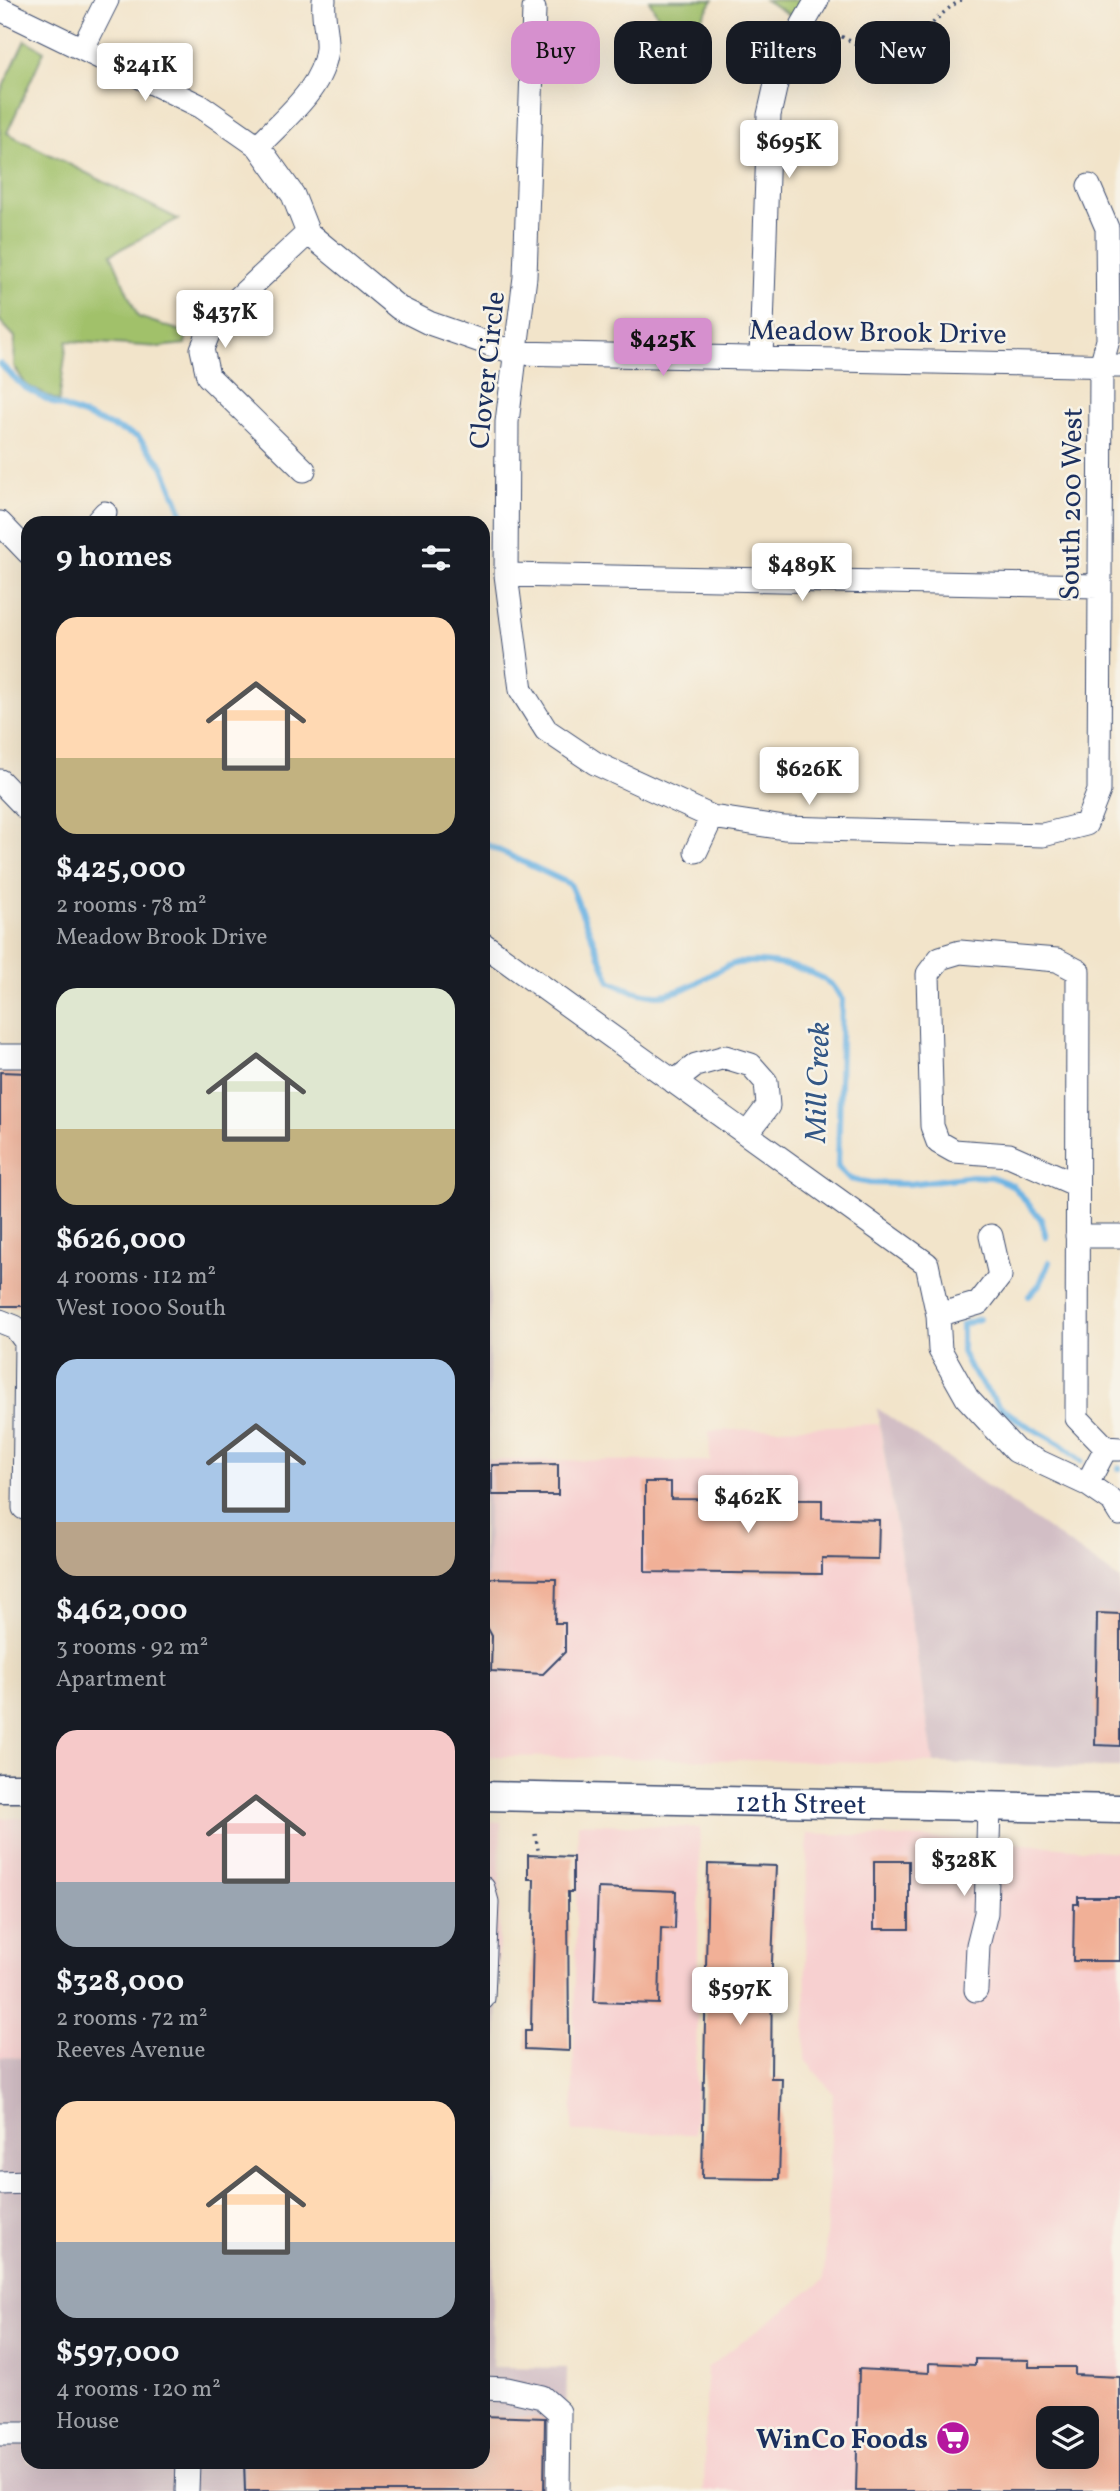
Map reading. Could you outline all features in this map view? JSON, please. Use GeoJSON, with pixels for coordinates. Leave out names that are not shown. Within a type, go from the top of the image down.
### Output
{"type":"FeatureCollection","features":[{"type":"Feature","properties":{"kind":"main road"},"geometry":{"type":"LineString","coordinates":[[0,1788],[21,1788]]}},
{"type":"Feature","properties":{"kind":"main road","name":"12th Street"},"geometry":{"type":"LineString","coordinates":[[490,1796],[1120,1809]]}},
{"type":"Feature","properties":{"kind":"street"},"geometry":{"type":"LineString","coordinates":[[83,48],[107,0]]}},
{"type":"Feature","properties":{"kind":"street"},"geometry":{"type":"LineString","coordinates":[[258,146],[314,86],[325,65],[327,45],[322,16],[324,0]]}},
{"type":"Feature","properties":{"kind":"street"},"geometry":{"type":"LineString","coordinates":[[761,358],[769,115],[781,62],[813,8]]}},
{"type":"Feature","properties":{"kind":"street","name":"Meadow Brook Drive"},"geometry":{"type":"LineString","coordinates":[[0,9],[202,107],[258,146],[292,195],[309,233],[399,308],[429,323],[515,353],[1110,366]]}},
{"type":"Feature","properties":{"kind":"street","name":"Clover Circle"},"geometry":{"type":"LineString","coordinates":[[534,9],[525,277],[507,422],[506,575],[521,690],[546,730],[595,763],[712,817]]}},
{"type":"Feature","properties":{"kind":"street","name":"South 200 West"},"geometry":{"type":"LineString","coordinates":[[712,817],[784,828],[1043,835],[1086,824],[1099,791],[1098,586],[1110,366],[1107,228],[1089,186]]}},
{"type":"Feature","properties":{"kind":"street"},"geometry":{"type":"LineString","coordinates":[[304,470],[208,376],[202,349],[213,322],[309,233]]}},
{"type":"Feature","properties":{"kind":"street"},"geometry":{"type":"LineString","coordinates":[[0,523],[21,545]]}},
{"type":"Feature","properties":{"kind":"street"},"geometry":{"type":"LineString","coordinates":[[506,575],[1098,586]]}},
{"type":"Feature","properties":{"kind":"street"},"geometry":{"type":"LineString","coordinates":[[0,781],[21,803]]}},
{"type":"Feature","properties":{"kind":"street"},"geometry":{"type":"LineString","coordinates":[[696,851],[712,817]]}},
{"type":"Feature","properties":{"kind":"street"},"geometry":{"type":"LineString","coordinates":[[490,949],[927,1264],[938,1315],[940,1350],[967,1398],[1016,1451],[1087,1484],[1112,1501],[1120,1514]]}},
{"type":"Feature","properties":{"kind":"street"},"geometry":{"type":"LineString","coordinates":[[1077,1185],[1009,1155],[954,1151],[938,1142],[932,1126],[928,974],[940,958],[960,952],[1057,960],[1078,971],[1077,1418],[1113,1449],[1087,1484]]}},
{"type":"Feature","properties":{"kind":"street"},"geometry":{"type":"LineString","coordinates":[[0,1055],[21,1056]]}},
{"type":"Feature","properties":{"kind":"street"},"geometry":{"type":"LineString","coordinates":[[674,1082],[696,1065],[725,1056],[751,1065],[766,1082],[768,1106],[747,1135]]}},
{"type":"Feature","properties":{"kind":"street"},"geometry":{"type":"LineString","coordinates":[[938,1315],[979,1303],[1000,1276],[991,1236]]}},
{"type":"Feature","properties":{"kind":"street"},"geometry":{"type":"LineString","coordinates":[[1077,1236],[1120,1236]]}},
{"type":"Feature","properties":{"kind":"street"},"geometry":{"type":"LineString","coordinates":[[8,1324],[21,1337]]}},
{"type":"Feature","properties":{"kind":"street"},"geometry":{"type":"LineString","coordinates":[[976,1990],[978,1945],[986,1913],[989,1807]]}},
{"type":"Feature","properties":{"kind":"street"},"geometry":{"type":"LineString","coordinates":[[0,2183],[21,2182]]}},
{"type":"Feature","properties":{"kind":"street"},"geometry":{"type":"LineString","coordinates":[[490,2388],[507,2389],[542,2397],[559,2412],[558,2491]]}},
{"type":"Feature","properties":{"kind":"street"},"geometry":{"type":"LineString","coordinates":[[0,2434],[21,2434]]}},
{"type":"Feature","properties":{"kind":"street"},"geometry":{"type":"LineString","coordinates":[[187,2491],[188,2469]]}},
{"type":"Feature","properties":{"kind":"path"},"geometry":{"type":"LineString","coordinates":[[813,8],[823,26],[899,66],[917,40],[961,0]]}},
{"type":"Feature","properties":{"kind":"path"},"geometry":{"type":"LineString","coordinates":[[535,1834],[539,1854]]}},
{"type":"Feature","properties":{"kind":"shaded area"},"geometry":{"type":"Polygon","coordinates":[[[490,1134],[491,1135],[490,1252],[490,1134]]]}},
{"type":"Feature","properties":{"kind":"shaded area"},"geometry":{"type":"Polygon","coordinates":[[[877,1408],[1120,1580],[1120,1768],[934,1763],[877,1408]]]}},
{"type":"Feature","properties":{"kind":"shaded area"},"geometry":{"type":"Polygon","coordinates":[[[879,1424],[934,1763],[490,1756],[490,1460],[710,1461],[709,1431],[879,1424]]]}},
{"type":"Feature","properties":{"kind":"shaded area"},"geometry":{"type":"Polygon","coordinates":[[[0,1818],[21,1818],[21,2058],[0,2057],[0,1818]]]}},
{"type":"Feature","properties":{"kind":"shaded area"},"geometry":{"type":"Polygon","coordinates":[[[490,1821],[501,1822],[498,1976],[490,1976],[490,1821]]]}},
{"type":"Feature","properties":{"kind":"shaded area"},"geometry":{"type":"Polygon","coordinates":[[[578,1823],[700,1828],[695,2134],[572,2132],[578,1823]]]}},
{"type":"Feature","properties":{"kind":"shaded area"},"geometry":{"type":"Polygon","coordinates":[[[807,1833],[988,1841],[1120,1852],[1120,2491],[704,2491],[707,2368],[824,2280],[833,2093],[805,2060],[807,1833]]]}},
{"type":"Feature","properties":{"kind":"shaded area"},"geometry":{"type":"Polygon","coordinates":[[[490,1976],[498,1976],[492,2367],[567,2368],[565,2491],[0,2491],[0,2057],[21,2058],[21,2469],[490,2469],[490,1976]]]}},
{"type":"Feature","properties":{"kind":"green space"},"geometry":{"type":"Polygon","coordinates":[[[649,0],[713,0],[700,21],[661,21],[649,0]]]}},
{"type":"Feature","properties":{"kind":"green space"},"geometry":{"type":"Polygon","coordinates":[[[765,0],[815,0],[804,21],[765,0]]]}},
{"type":"Feature","properties":{"kind":"green space"},"geometry":{"type":"Polygon","coordinates":[[[25,40],[44,51],[7,133],[178,219],[111,254],[138,317],[187,333],[185,344],[159,347],[67,341],[59,402],[26,385],[14,366],[15,337],[0,321],[0,93],[25,40]]]}},
{"type":"Feature","properties":{"kind":"building"},"geometry":{"type":"Polygon","coordinates":[[[0,1072],[21,1073],[21,1306],[0,1306],[0,1072]]]}},
{"type":"Feature","properties":{"kind":"building"},"geometry":{"type":"Polygon","coordinates":[[[558,1464],[558,1495],[492,1495],[492,1465],[558,1464]]]}},
{"type":"Feature","properties":{"kind":"building"},"geometry":{"type":"Polygon","coordinates":[[[645,1482],[671,1482],[671,1499],[822,1500],[822,1518],[879,1520],[878,1559],[822,1558],[822,1574],[645,1572],[645,1482]]]}},
{"type":"Feature","properties":{"kind":"building"},"geometry":{"type":"Polygon","coordinates":[[[490,1578],[556,1579],[555,1623],[565,1623],[565,1652],[543,1674],[491,1671],[490,1578]]]}},
{"type":"Feature","properties":{"kind":"building"},"geometry":{"type":"Polygon","coordinates":[[[1097,1613],[1120,1614],[1120,1746],[1095,1745],[1097,1613]]]}},
{"type":"Feature","properties":{"kind":"building"},"geometry":{"type":"Polygon","coordinates":[[[528,1855],[573,1857],[573,1892],[568,1892],[569,2051],[525,2049],[525,2030],[531,2030],[534,1879],[528,1879],[528,1855]]]}},
{"type":"Feature","properties":{"kind":"building"},"geometry":{"type":"Polygon","coordinates":[[[874,1861],[909,1861],[909,1929],[874,1929],[874,1861]]]}},
{"type":"Feature","properties":{"kind":"building"},"geometry":{"type":"Polygon","coordinates":[[[708,1864],[776,1866],[771,2078],[782,2078],[779,2179],[702,2178],[708,1864]]]}},
{"type":"Feature","properties":{"kind":"building"},"geometry":{"type":"Polygon","coordinates":[[[598,1888],[676,1891],[675,1929],[661,1928],[659,2004],[594,2002],[598,1888]]]}},
{"type":"Feature","properties":{"kind":"building"},"geometry":{"type":"Polygon","coordinates":[[[1078,1897],[1120,1897],[1120,1961],[1073,1961],[1074,1904],[1078,1904],[1078,1897]]]}},
{"type":"Feature","properties":{"kind":"building","name":"WinCo Foods"},"geometry":{"type":"Polygon","coordinates":[[[975,2359],[1029,2360],[1029,2367],[1075,2367],[1075,2375],[1120,2377],[1120,2491],[856,2491],[859,2369],[929,2373],[929,2363],[975,2365],[975,2359]]]}},
{"type":"Feature","properties":{"kind":"building"},"geometry":{"type":"Polygon","coordinates":[[[490,2416],[545,2418],[544,2491],[245,2491],[244,2469],[490,2469],[490,2416]]]}},
{"type":"Feature","properties":{"kind":"waterway","name":"Mill Creek"},"geometry":{"type":"LineString","coordinates":[[0,364],[24,387],[56,404],[138,437],[163,466],[183,516]]}},
{"type":"Feature","properties":{"kind":"waterway","name":"Mill Creek"},"geometry":{"type":"LineString","coordinates":[[490,846],[570,884],[610,981],[628,989],[661,995],[687,987],[725,967],[750,962],[796,968],[833,986],[842,999],[838,1167],[850,1179],[869,1183],[908,1184],[973,1176],[992,1177],[1012,1185],[1041,1219],[1046,1237]]}},
{"type":"Feature","properties":{"kind":"waterway","name":"Mill Creek"},"geometry":{"type":"LineString","coordinates":[[1029,1296],[1040,1284],[1049,1262]]}},
{"type":"Feature","properties":{"kind":"waterway","name":"Mill Creek"},"geometry":{"type":"LineString","coordinates":[[979,1319],[962,1325],[962,1352],[971,1370],[999,1406],[1060,1444],[1081,1461]]}},
{"type":"Feature","properties":{"kind":"place","name":"WinCo Foods"},"geometry":{"type":"Point","coordinates":[953,2438]}}]}
